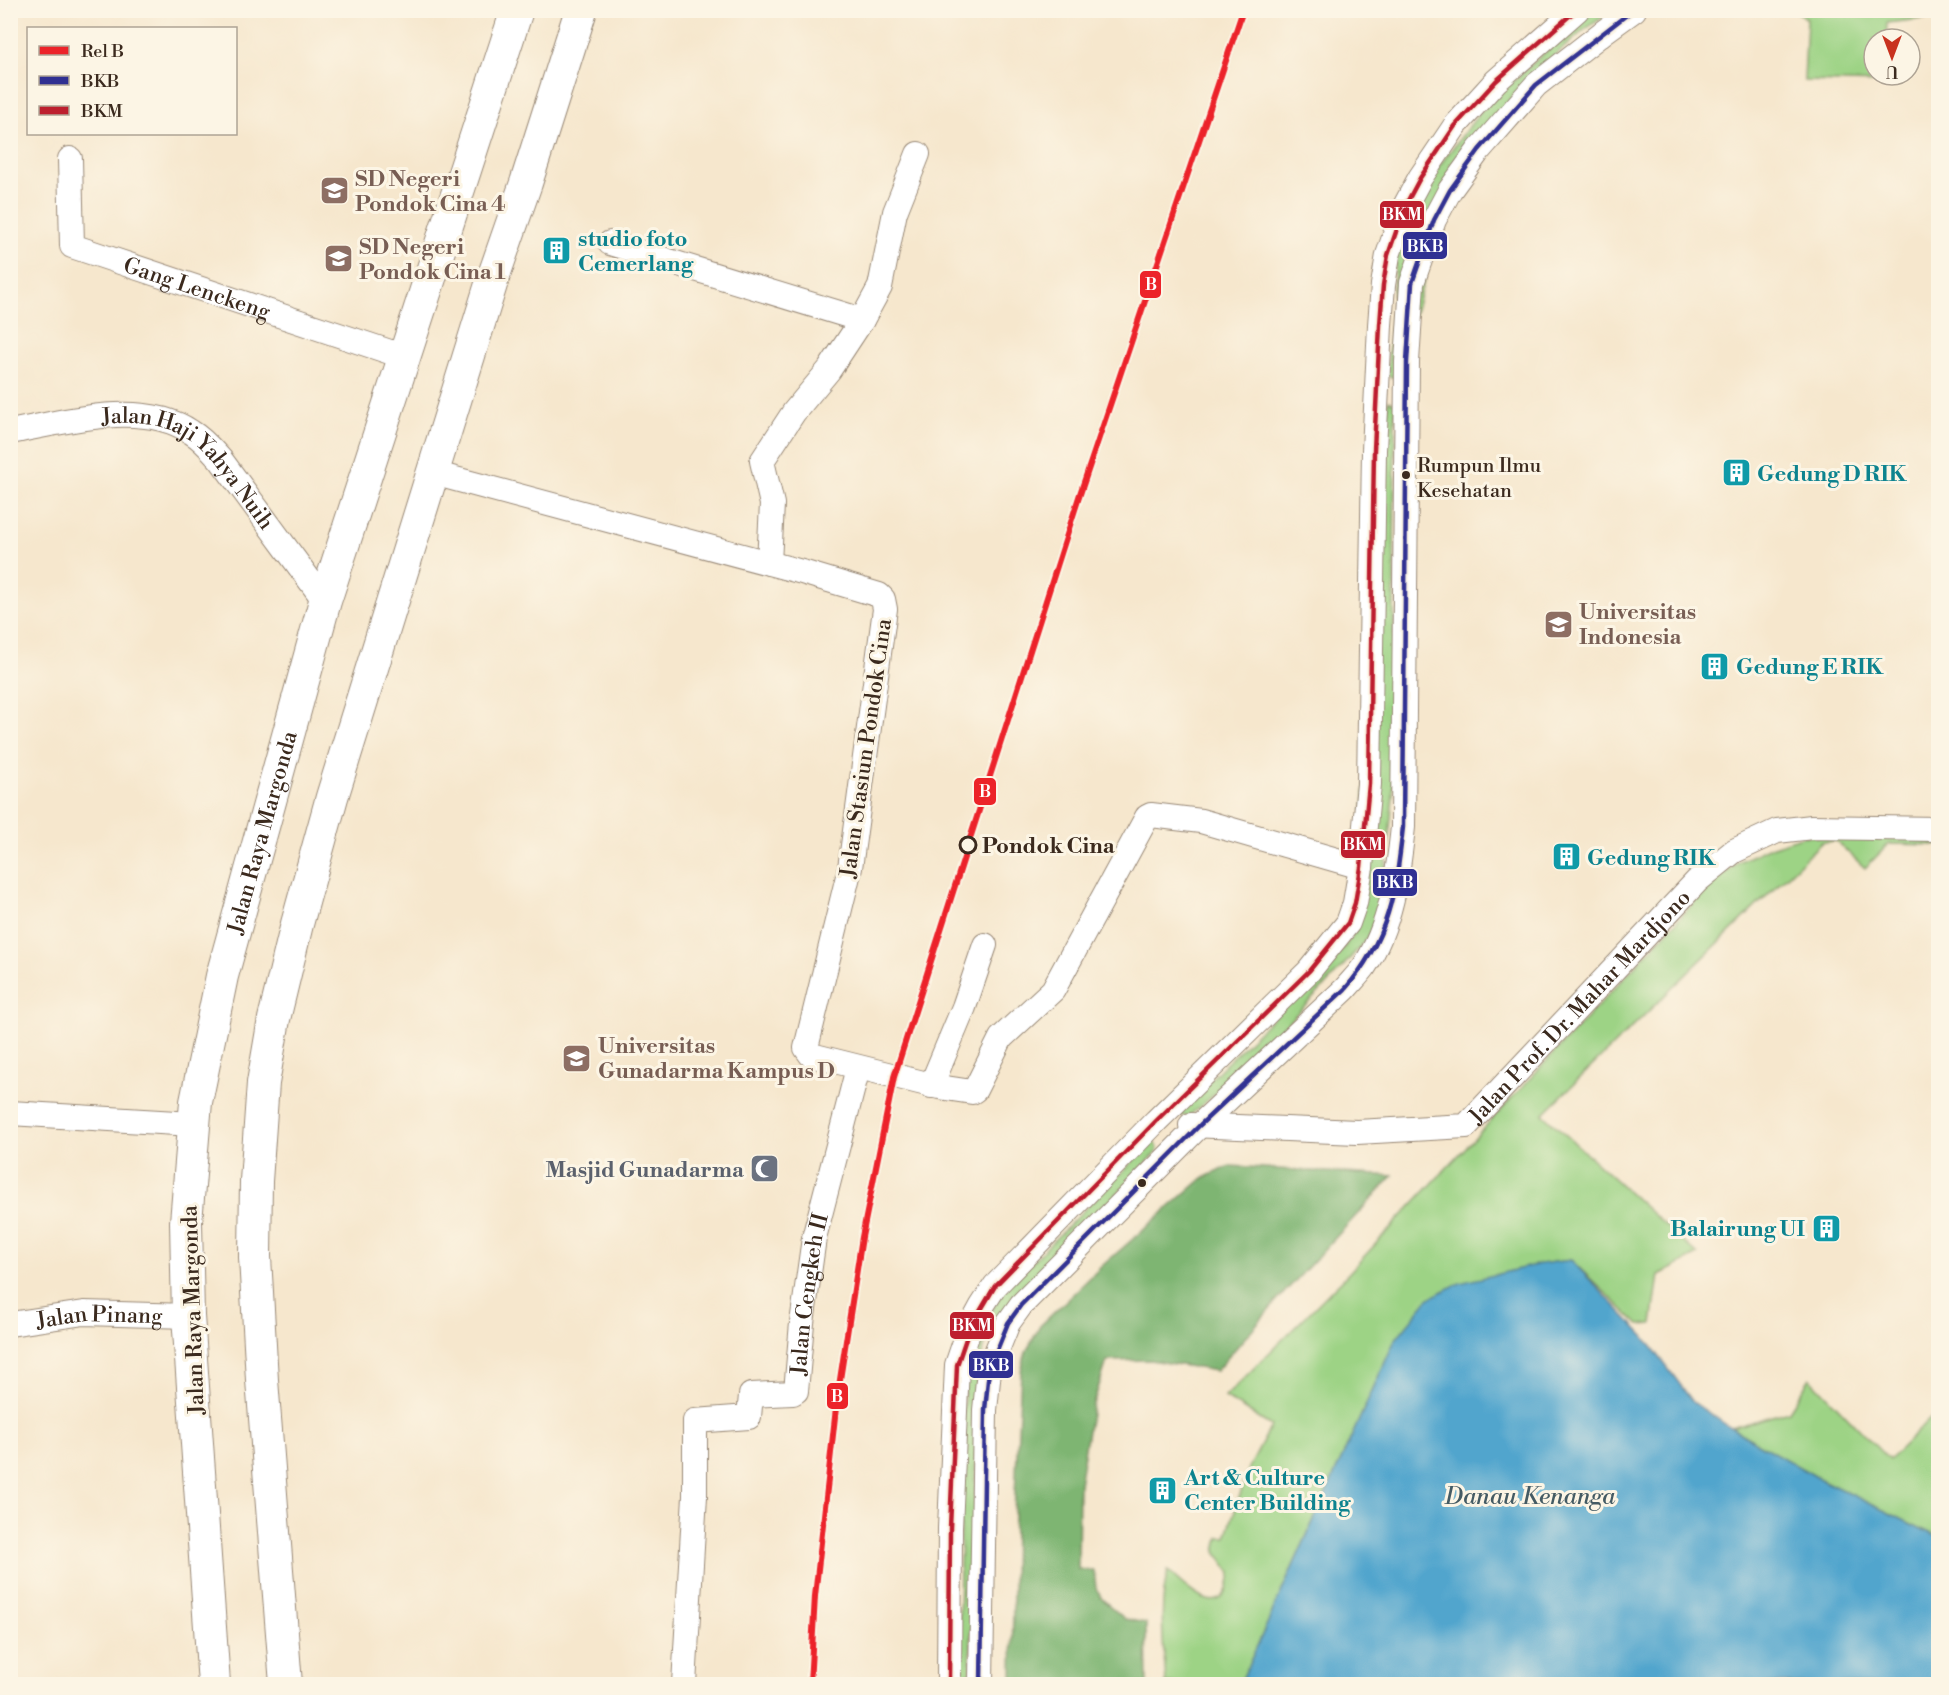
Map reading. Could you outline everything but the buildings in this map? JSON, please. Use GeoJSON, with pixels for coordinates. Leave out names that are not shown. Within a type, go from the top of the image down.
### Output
{"type":"FeatureCollection","features":[{"type":"Feature","properties":{"kind":"main road","name":"Jalan Raya Margonda"},"geometry":{"type":"LineString","coordinates":[[214,1684],[188,1316],[186,1222],[196,1102],[222,976],[325,602],[517,10]]}},
{"type":"Feature","properties":{"kind":"main road"},"geometry":{"type":"LineString","coordinates":[[286,1684],[262,1380],[255,1257],[256,1181],[263,1083],[274,1019],[332,797],[493,278],[581,10]]}},
{"type":"Feature","properties":{"kind":"street"},"geometry":{"type":"LineString","coordinates":[[949,1684],[950,1528],[957,1365],[969,1330],[995,1286],[1156,1120],[1232,1049],[1328,951],[1348,923],[1355,903],[1361,867],[1369,784],[1374,450],[1380,325],[1388,255],[1405,206],[1420,178],[1455,126],[1496,81],[1577,10]]}},
{"type":"Feature","properties":{"kind":"street"},"geometry":{"type":"LineString","coordinates":[[981,1684],[985,1410],[989,1370],[1008,1323],[1021,1305],[1200,1125],[1324,1011],[1358,974],[1376,945],[1393,895],[1399,864],[1404,774],[1403,591],[1408,322],[1412,283],[1423,248],[1450,189],[1479,150],[1536,85],[1635,10]]}},
{"type":"Feature","properties":{"kind":"street"},"geometry":{"type":"LineString","coordinates":[[769,563],[772,504],[762,461],[794,412],[829,370],[862,320],[880,287],[895,212],[918,154]]}},
{"type":"Feature","properties":{"kind":"street","name":"Gang Lenckeng"},"geometry":{"type":"LineString","coordinates":[[69,159],[72,246],[405,357]]}},
{"type":"Feature","properties":{"kind":"street"},"geometry":{"type":"LineString","coordinates":[[610,243],[862,320]]}},
{"type":"Feature","properties":{"kind":"street"},"geometry":{"type":"LineString","coordinates":[[1377,390],[1407,390]]}},
{"type":"Feature","properties":{"kind":"street","name":"Jalan Haji Yahya Nuih"},"geometry":{"type":"LineString","coordinates":[[10,432],[101,416],[135,415],[157,418],[190,431],[204,441],[221,460],[325,602]]}},
{"type":"Feature","properties":{"kind":"street","name":"Jalan Stasiun Pondok Cina"},"geometry":{"type":"LineString","coordinates":[[433,473],[769,563],[879,595],[883,599],[885,609],[850,867],[806,1048],[812,1055],[931,1086],[972,1092],[977,1089],[1001,1038],[1053,990],[1146,817],[1151,815],[1201,821],[1361,867]]}},
{"type":"Feature","properties":{"kind":"street","name":"Jalan Prof. Dr. Mahar Mardjono"},"geometry":{"type":"LineString","coordinates":[[1156,1120],[1200,1125],[1357,1132],[1466,1126],[1697,881],[1734,851],[1777,831],[1812,827],[1938,829]]}},
{"type":"Feature","properties":{"kind":"street"},"geometry":{"type":"LineString","coordinates":[[931,1086],[964,1007],[985,945]]}},
{"type":"Feature","properties":{"kind":"street","name":"Jalan Cengkeh II"},"geometry":{"type":"LineString","coordinates":[[684,1684],[694,1496],[695,1421],[749,1417],[751,1395],[796,1391],[802,1323],[814,1238],[858,1068]]}},
{"type":"Feature","properties":{"kind":"street"},"geometry":{"type":"LineString","coordinates":[[10,1113],[193,1124]]}},
{"type":"Feature","properties":{"kind":"street","name":"Jalan Pinang"},"geometry":{"type":"LineString","coordinates":[[10,1324],[84,1313],[188,1316]]}},
{"type":"Feature","properties":{"kind":"green space"},"geometry":{"type":"Polygon","coordinates":[[[1938,10],[1938,17],[1887,23],[1887,27],[1862,27],[1862,82],[1804,81],[1807,19],[1796,11],[1938,10]]]}},
{"type":"Feature","properties":{"kind":"green space"},"geometry":{"type":"Polygon","coordinates":[[[1594,11],[1612,11],[1584,30],[1528,79],[1458,159],[1397,376],[1391,377],[1387,373],[1396,257],[1429,179],[1481,111],[1579,21],[1594,11]]]}},
{"type":"Feature","properties":{"kind":"green space"},"geometry":{"type":"Polygon","coordinates":[[[1388,401],[1395,403],[1393,796],[1386,869],[1377,913],[1370,933],[1326,985],[1217,1092],[1189,1116],[1182,1116],[1179,1111],[1331,962],[1356,930],[1388,401]]]}},
{"type":"Feature","properties":{"kind":"green space"},"geometry":{"type":"Polygon","coordinates":[[[1804,836],[1938,837],[1938,845],[1889,844],[1865,868],[1836,841],[1822,842],[1543,1114],[1698,1255],[1659,1275],[1652,1324],[1639,1325],[1571,1260],[1540,1264],[1504,1274],[1395,1340],[1240,1684],[1166,1684],[1162,1613],[1168,1571],[1195,1594],[1214,1601],[1221,1598],[1227,1589],[1231,1573],[1216,1552],[1219,1537],[1226,1537],[1249,1468],[1271,1426],[1225,1397],[1343,1279],[1704,892],[1738,862],[1770,847],[1804,836]]]}},
{"type":"Feature","properties":{"kind":"green space"},"geometry":{"type":"Polygon","coordinates":[[[1151,1143],[1156,1144],[1158,1149],[1156,1153],[998,1319],[986,1340],[978,1370],[970,1684],[958,1684],[963,1411],[967,1368],[977,1335],[1003,1291],[1151,1143]]]}},
{"type":"Feature","properties":{"kind":"green space"},"geometry":{"type":"Polygon","coordinates":[[[1230,1166],[1393,1176],[1284,1293],[1216,1371],[1150,1360],[1107,1361],[1092,1407],[1079,1484],[1078,1569],[1094,1571],[1096,1588],[1102,1599],[1125,1619],[1146,1623],[1147,1684],[1012,1684],[1014,1515],[1021,1371],[1026,1352],[1040,1326],[1103,1265],[1203,1178],[1230,1166]]]}},
{"type":"Feature","properties":{"kind":"green space"},"geometry":{"type":"Polygon","coordinates":[[[1810,1378],[1889,1460],[1938,1411],[1938,1537],[1822,1480],[1731,1428],[1789,1411],[1810,1378]]]}},
{"type":"Feature","properties":{"kind":"water","name":"Danau Kenanga"},"geometry":{"type":"Polygon","coordinates":[[[1571,1260],[1644,1336],[1693,1402],[1731,1428],[1822,1480],[1938,1537],[1938,1684],[1240,1684],[1395,1340],[1429,1298],[1460,1283],[1540,1264],[1571,1260]]]}},
{"type":"Feature","properties":{"kind":"rail line","name":"B"},"geometry":{"type":"LineString","coordinates":[[810,1684],[815,1596],[837,1399],[862,1237],[894,1077],[1079,497],[1243,10]]}},
{"type":"Feature","properties":{"kind":"transit line","name":"BKM"},"geometry":{"type":"LineString","coordinates":[[949,1684],[950,1528],[957,1365],[969,1330],[995,1286],[1156,1121],[1309,971],[1348,923],[1355,903],[1361,867],[1369,784],[1374,450],[1380,325],[1388,255],[1405,206],[1420,178],[1455,126],[1496,81],[1576,10]]}},
{"type":"Feature","properties":{"kind":"transit line","name":"BKB"},"geometry":{"type":"LineString","coordinates":[[981,1684],[985,1410],[989,1370],[1008,1323],[1021,1305],[1200,1125],[1345,989],[1372,952],[1388,913],[1397,872],[1403,827],[1407,362],[1412,283],[1434,220],[1450,190],[1479,150],[1536,85],[1633,10]]}},
{"type":"Feature","properties":{"kind":"place","name":"SD Negeri Pondok Cina 4"},"geometry":{"type":"Point","coordinates":[334,191]}},
{"type":"Feature","properties":{"kind":"place","name":"studio foto Cemerlang"},"geometry":{"type":"Point","coordinates":[557,251]}},
{"type":"Feature","properties":{"kind":"place","name":"SD Negeri Pondok Cina 1"},"geometry":{"type":"Point","coordinates":[338,259]}},
{"type":"Feature","properties":{"kind":"place","name":"Gedung D RIK"},"geometry":{"type":"Point","coordinates":[1736,473]}},
{"type":"Feature","properties":{"kind":"place","name":"Rumpun Ilmu Kesehatan"},"geometry":{"type":"Point","coordinates":[1406,475]}},
{"type":"Feature","properties":{"kind":"place","name":"Universitas Indonesia"},"geometry":{"type":"Point","coordinates":[1558,624]}},
{"type":"Feature","properties":{"kind":"place","name":"Gedung E RIK"},"geometry":{"type":"Point","coordinates":[1715,666]}},
{"type":"Feature","properties":{"kind":"place","name":"Pondok Cina"},"geometry":{"type":"Point","coordinates":[968,845]}},
{"type":"Feature","properties":{"kind":"place","name":"Gedung RIK"},"geometry":{"type":"Point","coordinates":[1566,857]}},
{"type":"Feature","properties":{"kind":"place","name":"Universitas Gunadarma Kampus D"},"geometry":{"type":"Point","coordinates":[577,1058]}},
{"type":"Feature","properties":{"kind":"place","name":"Masjid Gunadarma"},"geometry":{"type":"Point","coordinates":[765,1169]}},
{"type":"Feature","properties":{"kind":"place","name":"Balairung UI"},"geometry":{"type":"Point","coordinates":[1826,1228]}},
{"type":"Feature","properties":{"kind":"place","name":"Art & Culture Center Building"},"geometry":{"type":"Point","coordinates":[1163,1490]}}]}
